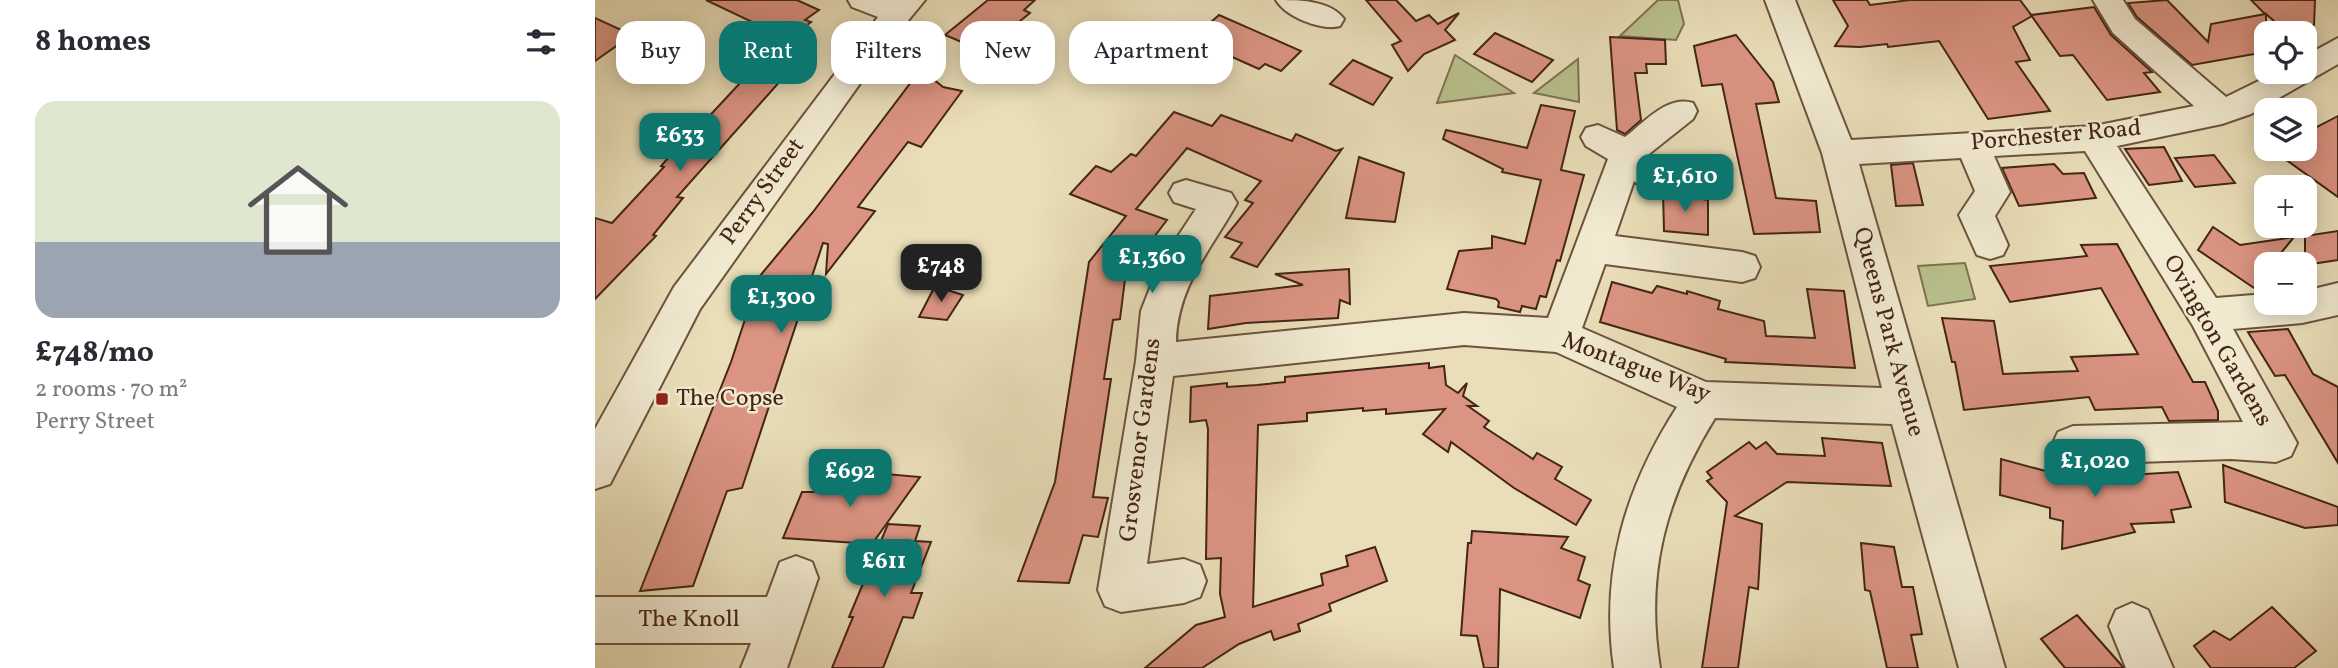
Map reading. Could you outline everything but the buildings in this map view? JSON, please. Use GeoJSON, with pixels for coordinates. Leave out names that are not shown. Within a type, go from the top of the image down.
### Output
{"type":"FeatureCollection","features":[{"type":"Feature","properties":{"kind":"street"},"geometry":{"type":"LineString","coordinates":[[863,0],[904,6]]}},
{"type":"Feature","properties":{"kind":"street"},"geometry":{"type":"LineString","coordinates":[[1291,0],[1329,19]]}},
{"type":"Feature","properties":{"kind":"street","name":"Queens Park Avenue"},"geometry":{"type":"LineString","coordinates":[[1780,0],[1839,153],[1907,407],[1982,668]]}},
{"type":"Feature","properties":{"kind":"street"},"geometry":{"type":"LineString","coordinates":[[2108,0],[2124,26],[2222,112]]}},
{"type":"Feature","properties":{"kind":"street","name":"Perry Street"},"geometry":{"type":"LineString","coordinates":[[595,470],[687,298],[872,43],[904,6]]}},
{"type":"Feature","properties":{"kind":"street","name":"Porchester Road"},"geometry":{"type":"LineString","coordinates":[[2317,63],[2338,49]]}},
{"type":"Feature","properties":{"kind":"street","name":"Porchester Road"},"geometry":{"type":"LineString","coordinates":[[1839,153],[2094,138],[2222,112],[2278,84]]}},
{"type":"Feature","properties":{"kind":"street"},"geometry":{"type":"LineString","coordinates":[[1613,146],[1681,110]]}},
{"type":"Feature","properties":{"kind":"street","name":"Ovington Gardens"},"geometry":{"type":"LineString","coordinates":[[2073,445],[2231,440],[2276,443],[2206,315],[2094,138]]}},
{"type":"Feature","properties":{"kind":"street"},"geometry":{"type":"LineString","coordinates":[[1972,144],[1993,192],[1977,215],[1990,245]]}},
{"type":"Feature","properties":{"kind":"street"},"geometry":{"type":"LineString","coordinates":[[1613,146],[1654,179]]}},
{"type":"Feature","properties":{"kind":"street"},"geometry":{"type":"LineString","coordinates":[[1560,336],[1594,248],[1613,146]]}},
{"type":"Feature","properties":{"kind":"street","name":"Grosvenor Gardens"},"geometry":{"type":"LineString","coordinates":[[1184,581],[1121,590],[1156,361],[1155,329],[1163,292],[1215,196]]}},
{"type":"Feature","properties":{"kind":"street"},"geometry":{"type":"LineString","coordinates":[[1594,248],[1742,267]]}},
{"type":"Feature","properties":{"kind":"street"},"geometry":{"type":"LineString","coordinates":[[2206,315],[2302,307],[2338,299]]}},
{"type":"Feature","properties":{"kind":"street","name":"Montague Way"},"geometry":{"type":"LineString","coordinates":[[1156,361],[1464,329],[1510,330],[1560,336],[1705,400],[1907,407]]}},
{"type":"Feature","properties":{"kind":"street"},"geometry":{"type":"LineString","coordinates":[[1637,668],[1630,625],[1635,564],[1658,486],[1682,433],[1705,400]]}},
{"type":"Feature","properties":{"kind":"street","name":"The Knoll"},"geometry":{"type":"LineString","coordinates":[[595,620],[789,599],[764,668]]}},
{"type":"Feature","properties":{"kind":"street"},"geometry":{"type":"LineString","coordinates":[[2132,626],[2150,668]]}},
{"type":"Feature","properties":{"kind":"green space"},"geometry":{"type":"Polygon","coordinates":[[[1658,0],[1678,0],[1684,24],[1676,40],[1620,36],[1658,0]]]}},
{"type":"Feature","properties":{"kind":"green space"},"geometry":{"type":"Polygon","coordinates":[[[1455,55],[1514,93],[1437,103],[1455,55]]]}},
{"type":"Feature","properties":{"kind":"green space"},"geometry":{"type":"Polygon","coordinates":[[[1578,59],[1579,102],[1534,93],[1578,59]]]}},
{"type":"Feature","properties":{"kind":"green space"},"geometry":{"type":"Polygon","coordinates":[[[1965,263],[1975,299],[1928,306],[1918,266],[1965,263]]]}},
{"type":"Feature","properties":{"kind":"place","name":"The Copse"},"geometry":{"type":"Point","coordinates":[662,399]}}]}
